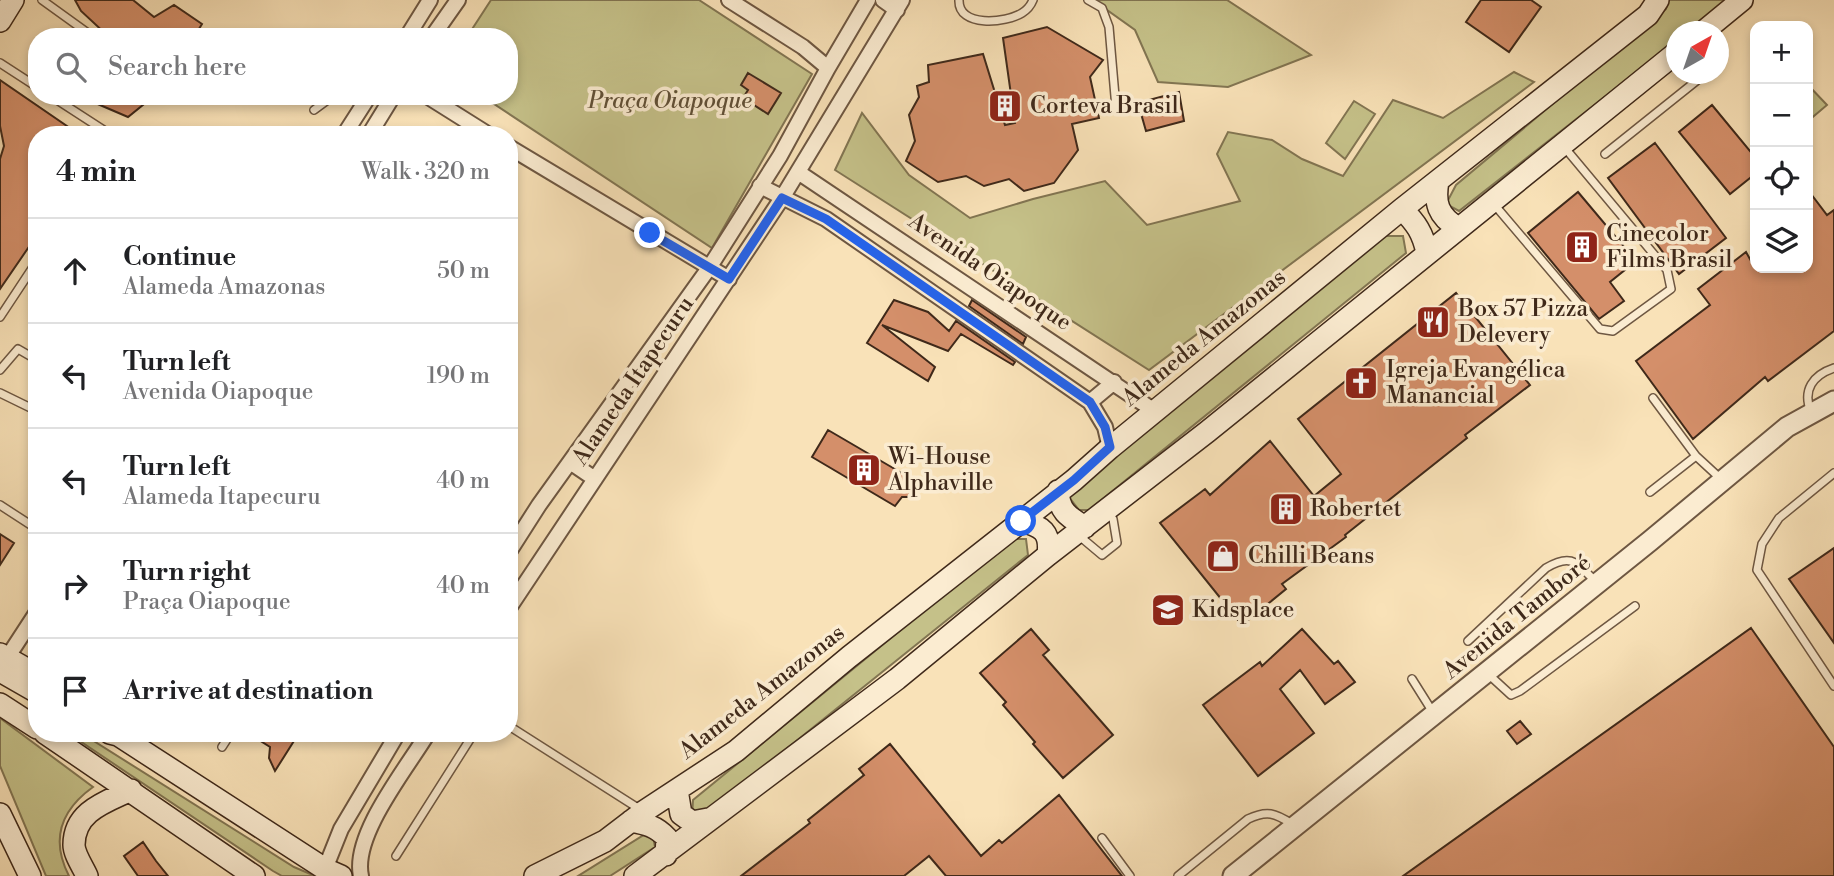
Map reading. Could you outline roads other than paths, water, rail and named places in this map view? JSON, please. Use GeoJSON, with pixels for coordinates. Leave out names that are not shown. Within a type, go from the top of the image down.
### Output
{"type":"FeatureCollection","features":[{"type":"Feature","properties":{"kind":"main road"},"geometry":{"type":"LineString","coordinates":[[0,20],[13,0]]}},
{"type":"Feature","properties":{"kind":"main road","name":"Alameda Amazonas"},"geometry":{"type":"LineString","coordinates":[[535,876],[605,841],[637,816],[736,751],[849,657],[1156,412],[1402,209],[1648,15],[1658,0]]}},
{"type":"Feature","properties":{"kind":"main road"},"geometry":{"type":"LineString","coordinates":[[1716,21],[1742,0]]}},
{"type":"Feature","properties":{"kind":"main road"},"geometry":{"type":"LineString","coordinates":[[635,876],[897,680],[1048,555],[1107,511],[1666,60]]}},
{"type":"Feature","properties":{"kind":"main road"},"geometry":{"type":"LineString","coordinates":[[1438,181],[1435,198],[1439,210],[1447,221],[1458,228]]}},
{"type":"Feature","properties":{"kind":"main road"},"geometry":{"type":"LineString","coordinates":[[1402,209],[1419,226],[1427,253]]}},
{"type":"Feature","properties":{"kind":"main road"},"geometry":{"type":"LineString","coordinates":[[1058,491],[1060,507],[1081,530]]}},
{"type":"Feature","properties":{"kind":"main road"},"geometry":{"type":"LineString","coordinates":[[1021,521],[1040,527],[1046,532],[1049,538],[1048,555]]}},
{"type":"Feature","properties":{"kind":"main road"},"geometry":{"type":"LineString","coordinates":[[2,661],[28,671]]}},
{"type":"Feature","properties":{"kind":"main road"},"geometry":{"type":"LineString","coordinates":[[2,661],[28,684]]}},
{"type":"Feature","properties":{"kind":"main road"},"geometry":{"type":"LineString","coordinates":[[0,704],[28,722]]}},
{"type":"Feature","properties":{"kind":"main road"},"geometry":{"type":"LineString","coordinates":[[59,742],[254,876]]}},
{"type":"Feature","properties":{"kind":"main road"},"geometry":{"type":"LineString","coordinates":[[128,742],[333,872]]}},
{"type":"Feature","properties":{"kind":"main road"},"geometry":{"type":"LineString","coordinates":[[87,876],[74,846],[82,819],[91,808],[131,790]]}},
{"type":"Feature","properties":{"kind":"main road"},"geometry":{"type":"LineString","coordinates":[[677,790],[681,814],[692,822],[708,819]]}},
{"type":"Feature","properties":{"kind":"main road"},"geometry":{"type":"LineString","coordinates":[[0,801],[5,824],[30,876]]}},
{"type":"Feature","properties":{"kind":"main road"},"geometry":{"type":"LineString","coordinates":[[637,816],[660,830],[667,838],[666,855]]}},
{"type":"Feature","properties":{"kind":"street"},"geometry":{"type":"LineString","coordinates":[[413,28],[430,0]]}},
{"type":"Feature","properties":{"kind":"street"},"geometry":{"type":"LineString","coordinates":[[438,28],[458,0]]}},
{"type":"Feature","properties":{"kind":"street"},"geometry":{"type":"LineString","coordinates":[[729,0],[803,47],[828,68]]}},
{"type":"Feature","properties":{"kind":"street"},"geometry":{"type":"LineString","coordinates":[[883,0],[900,5]]}},
{"type":"Feature","properties":{"kind":"street"},"geometry":{"type":"LineString","coordinates":[[866,3],[887,25]]}},
{"type":"Feature","properties":{"kind":"street","name":"Alameda Itapecuru"},"geometry":{"type":"LineString","coordinates":[[518,538],[709,268],[780,156],[866,3]]}},
{"type":"Feature","properties":{"kind":"street","name":"Alameda Itapecuru"},"geometry":{"type":"LineString","coordinates":[[518,594],[782,198],[900,5]]}},
{"type":"Feature","properties":{"kind":"street"},"geometry":{"type":"LineString","coordinates":[[350,126],[364,105]]}},
{"type":"Feature","properties":{"kind":"street"},"geometry":{"type":"LineString","coordinates":[[375,126],[387,105]]}},
{"type":"Feature","properties":{"kind":"street"},"geometry":{"type":"LineString","coordinates":[[441,105],[474,126]]}},
{"type":"Feature","properties":{"kind":"street"},"geometry":{"type":"LineString","coordinates":[[518,152],[729,279]]}},
{"type":"Feature","properties":{"kind":"street","name":"Avenida Oiapoque"},"geometry":{"type":"LineString","coordinates":[[798,172],[1156,412]]}},
{"type":"Feature","properties":{"kind":"street"},"geometry":{"type":"LineString","coordinates":[[761,186],[826,219],[1090,402],[1105,427],[1110,447]]}},
{"type":"Feature","properties":{"kind":"street"},"geometry":{"type":"LineString","coordinates":[[1090,402],[1114,382]]}},
{"type":"Feature","properties":{"kind":"street","name":"Avenida Tamboré"},"geometry":{"type":"LineString","coordinates":[[1233,876],[1597,584],[1787,427],[1834,401]]}},
{"type":"Feature","properties":{"kind":"street"},"geometry":{"type":"LineString","coordinates":[[570,462],[595,479]]}},
{"type":"Feature","properties":{"kind":"street"},"geometry":{"type":"LineString","coordinates":[[2,661],[28,633]]}},
{"type":"Feature","properties":{"kind":"street"},"geometry":{"type":"LineString","coordinates":[[333,872],[341,829],[389,742]]}},
{"type":"Feature","properties":{"kind":"street"},"geometry":{"type":"LineString","coordinates":[[361,876],[360,857],[365,841],[383,805],[422,742]]}},
{"type":"Feature","properties":{"kind":"street"},"geometry":{"type":"LineString","coordinates":[[341,829],[365,841]]}},
{"type":"Feature","properties":{"kind":"lane"},"geometry":{"type":"LineString","coordinates":[[42,0],[81,28]]}},
{"type":"Feature","properties":{"kind":"lane"},"geometry":{"type":"LineString","coordinates":[[959,0],[962,11],[973,21],[1022,13],[1033,0]]}},
{"type":"Feature","properties":{"kind":"lane"},"geometry":{"type":"LineString","coordinates":[[1088,0],[1102,8],[1109,27],[1116,108]]}},
{"type":"Feature","properties":{"kind":"lane"},"geometry":{"type":"LineString","coordinates":[[0,63],[28,81]]}},
{"type":"Feature","properties":{"kind":"lane"},"geometry":{"type":"LineString","coordinates":[[1605,154],[1692,84]]}},
{"type":"Feature","properties":{"kind":"lane"},"geometry":{"type":"LineString","coordinates":[[65,105],[96,126]]}},
{"type":"Feature","properties":{"kind":"lane"},"geometry":{"type":"LineString","coordinates":[[314,110],[321,105]]}},
{"type":"Feature","properties":{"kind":"lane"},"geometry":{"type":"LineString","coordinates":[[1492,201],[1600,329],[1612,331],[1671,289],[1667,270],[1562,145]]}},
{"type":"Feature","properties":{"kind":"lane"},"geometry":{"type":"LineString","coordinates":[[0,317],[28,276]]}},
{"type":"Feature","properties":{"kind":"lane"},"geometry":{"type":"LineString","coordinates":[[0,370],[18,349],[28,355]]}},
{"type":"Feature","properties":{"kind":"lane"},"geometry":{"type":"LineString","coordinates":[[1811,412],[1807,395],[1809,386],[1823,372],[1834,368]]}},
{"type":"Feature","properties":{"kind":"lane"},"geometry":{"type":"LineString","coordinates":[[0,393],[28,407]]}},
{"type":"Feature","properties":{"kind":"lane"},"geometry":{"type":"LineString","coordinates":[[1653,398],[1696,456],[1723,481]]}},
{"type":"Feature","properties":{"kind":"lane"},"geometry":{"type":"LineString","coordinates":[[1650,492],[1696,456]]}},
{"type":"Feature","properties":{"kind":"lane"},"geometry":{"type":"LineString","coordinates":[[1834,473],[1779,518],[1762,544],[1756,570],[1834,686]]}},
{"type":"Feature","properties":{"kind":"lane"},"geometry":{"type":"LineString","coordinates":[[0,505],[28,523]]}},
{"type":"Feature","properties":{"kind":"lane"},"geometry":{"type":"LineString","coordinates":[[1081,530],[1102,555],[1117,543],[1113,519],[1107,511]]}},
{"type":"Feature","properties":{"kind":"lane"},"geometry":{"type":"LineString","coordinates":[[1468,640],[1557,561],[1567,559],[1576,562],[1597,584]]}},
{"type":"Feature","properties":{"kind":"lane"},"geometry":{"type":"LineString","coordinates":[[1486,672],[1511,695],[1635,606]]}},
{"type":"Feature","properties":{"kind":"lane"},"geometry":{"type":"LineString","coordinates":[[1412,679],[1434,714]]}},
{"type":"Feature","properties":{"kind":"lane"},"geometry":{"type":"LineString","coordinates":[[518,732],[637,816]]}},
{"type":"Feature","properties":{"kind":"lane"},"geometry":{"type":"LineString","coordinates":[[222,747],[225,742]]}},
{"type":"Feature","properties":{"kind":"lane"},"geometry":{"type":"LineString","coordinates":[[396,856],[468,742]]}},
{"type":"Feature","properties":{"kind":"lane"},"geometry":{"type":"LineString","coordinates":[[1178,876],[1248,819],[1261,813],[1274,813],[1295,826]]}},
{"type":"Feature","properties":{"kind":"lane"},"geometry":{"type":"LineString","coordinates":[[1102,838],[1130,876]]}},
{"type":"Feature","properties":{"kind":"place","name":"Corteva Brasil"},"geometry":{"type":"Point","coordinates":[1005,106]}},
{"type":"Feature","properties":{"kind":"place","name":"Cinecolor Films Brasil"},"geometry":{"type":"Point","coordinates":[1582,247]}},
{"type":"Feature","properties":{"kind":"place","name":"Box 57 Pizza Delevery"},"geometry":{"type":"Point","coordinates":[1433,322]}},
{"type":"Feature","properties":{"kind":"place","name":"Igreja Evangélica Manancial"},"geometry":{"type":"Point","coordinates":[1361,383]}},
{"type":"Feature","properties":{"kind":"place","name":"Wi-House Alphaville"},"geometry":{"type":"Point","coordinates":[864,470]}},
{"type":"Feature","properties":{"kind":"place","name":"Robertet"},"geometry":{"type":"Point","coordinates":[1286,509]}},
{"type":"Feature","properties":{"kind":"place","name":"Chilli Beans"},"geometry":{"type":"Point","coordinates":[1223,556]}},
{"type":"Feature","properties":{"kind":"place","name":"Kidsplace"},"geometry":{"type":"Point","coordinates":[1168,610]}},
{"type":"Feature","properties":{"kind":"park label","name":"Praça Oiapoque"},"geometry":{"type":"Point","coordinates":[670,101]}}]}
